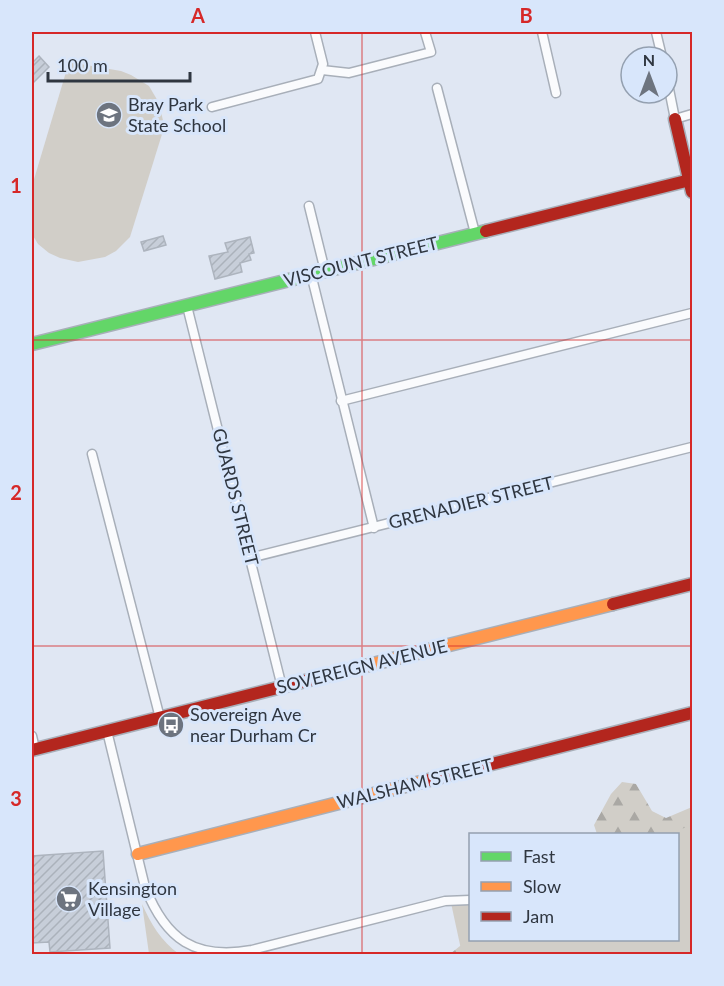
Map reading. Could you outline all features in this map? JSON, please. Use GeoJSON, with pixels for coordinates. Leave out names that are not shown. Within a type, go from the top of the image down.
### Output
{"type":"FeatureCollection","features":[{"type":"Feature","properties":{"kind":"street"},"geometry":{"type":"LineString","coordinates":[[212,107],[318,79],[322,70],[322,60],[315,32]]}},
{"type":"Feature","properties":{"kind":"street"},"geometry":{"type":"LineString","coordinates":[[322,70],[349,73],[431,52],[425,32]]}},
{"type":"Feature","properties":{"kind":"street"},"geometry":{"type":"LineString","coordinates":[[542,32],[556,93]]}},
{"type":"Feature","properties":{"kind":"street"},"geometry":{"type":"LineString","coordinates":[[437,88],[476,233]]}},
{"type":"Feature","properties":{"kind":"street"},"geometry":{"type":"LineString","coordinates":[[672,105],[691,186]]}},
{"type":"Feature","properties":{"kind":"street"},"geometry":{"type":"LineString","coordinates":[[675,119],[693,114]]}},
{"type":"Feature","properties":{"kind":"street","name":"VISCOUNT STREET"},"geometry":{"type":"LineString","coordinates":[[32,344],[476,233],[691,186]]}},
{"type":"Feature","properties":{"kind":"street"},"geometry":{"type":"LineString","coordinates":[[309,206],[325,271]]}},
{"type":"Feature","properties":{"kind":"street"},"geometry":{"type":"LineString","coordinates":[[311,274],[374,528]]}},
{"type":"Feature","properties":{"kind":"street","name":"GUARDS STREET"},"geometry":{"type":"LineString","coordinates":[[187,306],[282,687]]}},
{"type":"Feature","properties":{"kind":"street"},"geometry":{"type":"LineString","coordinates":[[341,401],[693,313]]}},
{"type":"Feature","properties":{"kind":"street","name":"GRENADIER STREET"},"geometry":{"type":"LineString","coordinates":[[250,558],[693,447]]}},
{"type":"Feature","properties":{"kind":"street"},"geometry":{"type":"LineString","coordinates":[[92,454],[160,718]]}},
{"type":"Feature","properties":{"kind":"street","name":"SOVEREIGN AVENUE"},"geometry":{"type":"LineString","coordinates":[[33,745],[107,731],[693,584]]}},
{"type":"Feature","properties":{"kind":"street","name":"WALSHAM STREET"},"geometry":{"type":"LineString","coordinates":[[138,854],[693,713]]}},
{"type":"Feature","properties":{"kind":"street"},"geometry":{"type":"LineString","coordinates":[[107,731],[152,906],[175,937],[194,946],[213,952],[231,954],[445,901],[469,900]]}},
{"type":"Feature","properties":{"kind":"green space"},"geometry":{"type":"Polygon","coordinates":[[[69,62],[121,71],[149,86],[159,103],[164,125],[130,237],[116,251],[105,257],[78,262],[49,253],[38,244],[32,234],[32,186],[69,62]]]}},
{"type":"Feature","properties":{"kind":"green space"},"geometry":{"type":"Polygon","coordinates":[[[622,782],[636,784],[652,811],[666,818],[692,807],[692,954],[450,954],[469,939],[469,941],[679,941],[679,833],[597,833],[594,825],[611,794],[622,782]]]}},
{"type":"Feature","properties":{"kind":"green space"},"geometry":{"type":"Polygon","coordinates":[[[692,825],[692,954],[462,954],[451,903],[469,898],[469,941],[679,941],[679,833],[671,833],[692,825]]]}},
{"type":"Feature","properties":{"kind":"green space"},"geometry":{"type":"Polygon","coordinates":[[[142,904],[157,932],[179,954],[149,954],[142,904]]]}},
{"type":"Feature","properties":{"kind":"building"},"geometry":{"type":"Polygon","coordinates":[[[39,56],[49,67],[32,84],[32,63],[39,56]]]}},
{"type":"Feature","properties":{"kind":"building"},"geometry":{"type":"Polygon","coordinates":[[[163,236],[166,245],[144,251],[141,242],[163,236]]]}},
{"type":"Feature","properties":{"kind":"building"},"geometry":{"type":"Polygon","coordinates":[[[250,237],[254,253],[249,254],[251,260],[240,263],[242,272],[215,279],[209,256],[228,252],[225,243],[250,237]]]}},
{"type":"Feature","properties":{"kind":"building","name":"Kensington Village"},"geometry":{"type":"Polygon","coordinates":[[[103,851],[110,948],[50,952],[49,942],[32,943],[32,856],[103,851]]]}},
{"type":"Feature","properties":{"kind":"traffic: fast"},"geometry":{"type":"LineString","coordinates":[[32,344],[486,231]]}},
{"type":"Feature","properties":{"kind":"traffic: slow"},"geometry":{"type":"LineString","coordinates":[[321,677],[613,604]]}},
{"type":"Feature","properties":{"kind":"traffic: slow"},"geometry":{"type":"LineString","coordinates":[[138,854],[425,781]]}},
{"type":"Feature","properties":{"kind":"traffic: jam"},"geometry":{"type":"LineString","coordinates":[[675,119],[692,192]]}},
{"type":"Feature","properties":{"kind":"traffic: jam"},"geometry":{"type":"LineString","coordinates":[[486,231],[690,180]]}},
{"type":"Feature","properties":{"kind":"traffic: jam"},"geometry":{"type":"LineString","coordinates":[[613,604],[692,584]]}},
{"type":"Feature","properties":{"kind":"traffic: jam"},"geometry":{"type":"LineString","coordinates":[[32,750],[321,677]]}},
{"type":"Feature","properties":{"kind":"traffic: jam"},"geometry":{"type":"LineString","coordinates":[[425,781],[692,713]]}},
{"type":"Feature","properties":{"kind":"place","name":"Bray Park State School"},"geometry":{"type":"Point","coordinates":[109,115]}},
{"type":"Feature","properties":{"kind":"place","name":"Sovereign Ave near Durham Cr"},"geometry":{"type":"Point","coordinates":[171,725]}},
{"type":"Feature","properties":{"kind":"place","name":"Kensington Village"},"geometry":{"type":"Point","coordinates":[69,899]}}]}
